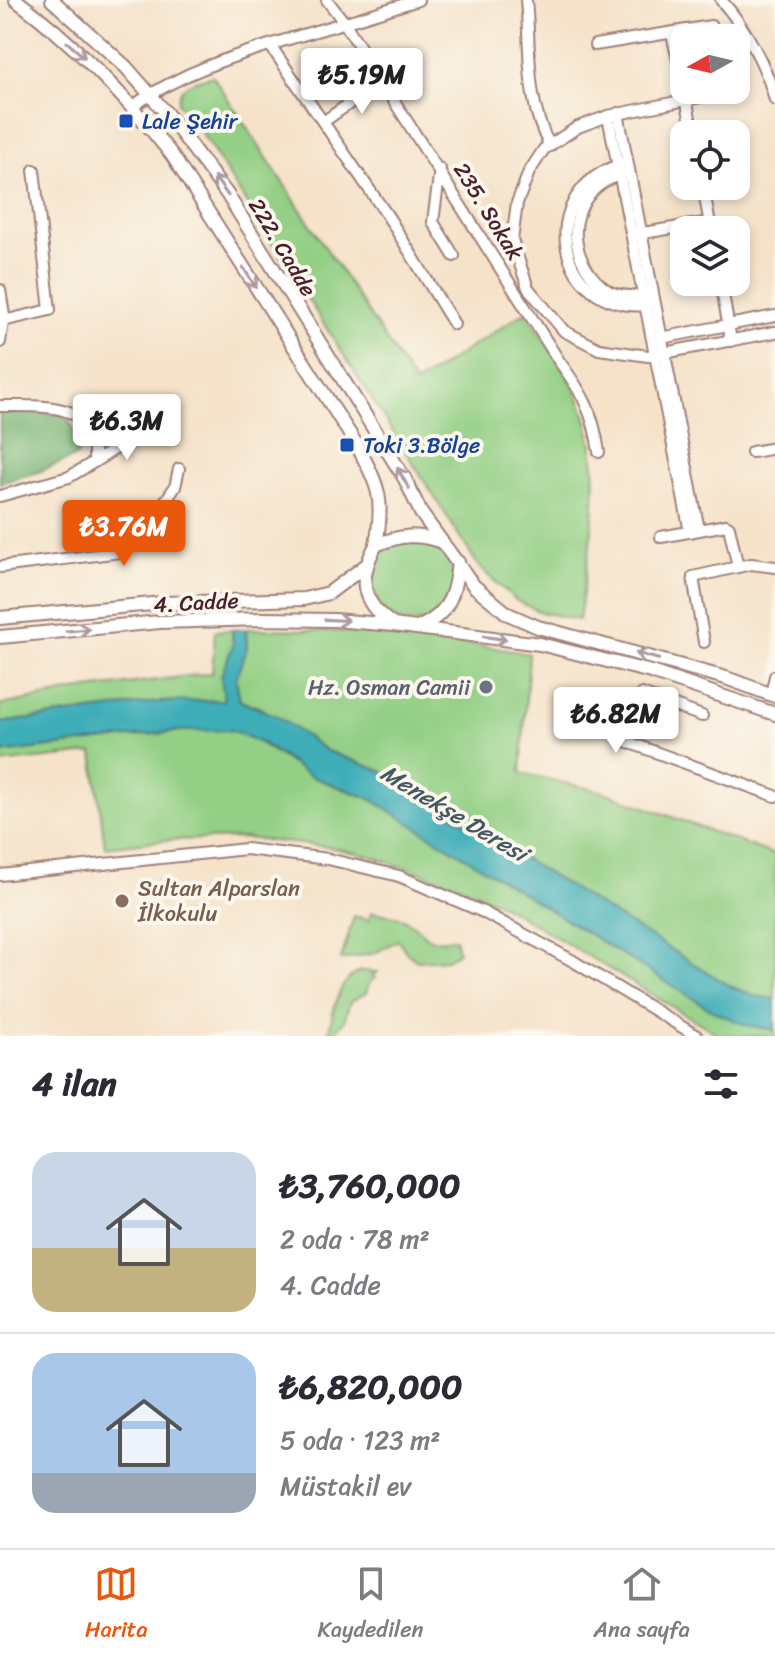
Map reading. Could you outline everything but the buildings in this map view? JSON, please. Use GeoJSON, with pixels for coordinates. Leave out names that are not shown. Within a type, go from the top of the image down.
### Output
{"type":"FeatureCollection","features":[{"type":"Feature","properties":{"kind":"main road","name":"222. Cadde"},"geometry":{"type":"LineString","coordinates":[[16,0],[93,65],[133,106],[172,155],[358,447],[378,485],[381,501],[376,545]]}},
{"type":"Feature","properties":{"kind":"main road","name":"222. Cadde"},"geometry":{"type":"LineString","coordinates":[[52,0],[126,67],[227,194],[405,479],[421,513],[445,543]]}},
{"type":"Feature","properties":{"kind":"main road"},"geometry":{"type":"LineString","coordinates":[[773,696],[711,674],[538,627],[508,614],[474,586],[445,543],[425,536],[409,534],[376,545],[365,566],[365,588],[370,604],[393,625],[540,644],[601,658],[775,714]]}},
{"type":"Feature","properties":{"kind":"main road"},"geometry":{"type":"LineString","coordinates":[[417,628],[435,620],[446,610],[453,596],[458,562]]}},
{"type":"Feature","properties":{"kind":"main road","name":"4. Cadde"},"geometry":{"type":"LineString","coordinates":[[0,618],[163,603],[304,599],[329,593],[365,566]]}},
{"type":"Feature","properties":{"kind":"main road","name":"4. Cadde"},"geometry":{"type":"LineString","coordinates":[[0,637],[160,622],[261,619],[393,625]]}},
{"type":"Feature","properties":{"kind":"street","name":"235. Sokak"},"geometry":{"type":"LineString","coordinates":[[327,0],[440,169],[559,361],[585,396],[596,430],[599,452]]}},
{"type":"Feature","properties":{"kind":"street"},"geometry":{"type":"LineString","coordinates":[[133,106],[197,70],[418,0]]}},
{"type":"Feature","properties":{"kind":"street"},"geometry":{"type":"LineString","coordinates":[[526,0],[533,102],[538,125],[550,146]]}},
{"type":"Feature","properties":{"kind":"street"},"geometry":{"type":"LineString","coordinates":[[721,0],[759,59],[775,100]]}},
{"type":"Feature","properties":{"kind":"street"},"geometry":{"type":"LineString","coordinates":[[595,45],[670,34]]}},
{"type":"Feature","properties":{"kind":"street"},"geometry":{"type":"LineString","coordinates":[[270,45],[389,218],[454,324]]}},
{"type":"Feature","properties":{"kind":"street"},"geometry":{"type":"LineString","coordinates":[[323,122],[382,81]]}},
{"type":"Feature","properties":{"kind":"street"},"geometry":{"type":"LineString","coordinates":[[670,97],[578,127],[544,149],[529,172],[517,203],[512,240],[528,288],[564,331],[599,349],[659,354],[775,332]]}},
{"type":"Feature","properties":{"kind":"street"},"geometry":{"type":"LineString","coordinates":[[613,114],[694,531]]}},
{"type":"Feature","properties":{"kind":"street"},"geometry":{"type":"LineString","coordinates":[[624,168],[594,187],[581,204],[575,225],[576,245],[583,264],[595,280],[614,294],[649,300]]}},
{"type":"Feature","properties":{"kind":"street"},"geometry":{"type":"LineString","coordinates":[[440,169],[433,222],[454,256]]}},
{"type":"Feature","properties":{"kind":"street"},"geometry":{"type":"LineString","coordinates":[[3,321],[50,310],[34,170]]}},
{"type":"Feature","properties":{"kind":"street"},"geometry":{"type":"LineString","coordinates":[[636,234],[670,230]]}},
{"type":"Feature","properties":{"kind":"street"},"geometry":{"type":"LineString","coordinates":[[0,290],[3,321],[0,342]]}},
{"type":"Feature","properties":{"kind":"street"},"geometry":{"type":"LineString","coordinates":[[723,296],[731,341]]}},
{"type":"Feature","properties":{"kind":"street"},"geometry":{"type":"LineString","coordinates":[[649,300],[661,338],[659,354]]}},
{"type":"Feature","properties":{"kind":"street"},"geometry":{"type":"LineString","coordinates":[[661,338],[775,316]]}},
{"type":"Feature","properties":{"kind":"street"},"geometry":{"type":"LineString","coordinates":[[0,406],[59,408],[84,420],[92,436],[94,462]]}},
{"type":"Feature","properties":{"kind":"street"},"geometry":{"type":"LineString","coordinates":[[0,496],[69,477],[142,432]]}},
{"type":"Feature","properties":{"kind":"street"},"geometry":{"type":"LineString","coordinates":[[752,452],[775,448]]}},
{"type":"Feature","properties":{"kind":"street"},"geometry":{"type":"LineString","coordinates":[[0,567],[120,552],[145,531],[175,487],[179,469]]}},
{"type":"Feature","properties":{"kind":"street"},"geometry":{"type":"LineString","coordinates":[[661,537],[726,525],[738,567]]}},
{"type":"Feature","properties":{"kind":"street"},"geometry":{"type":"LineString","coordinates":[[704,642],[693,577],[751,564],[775,567]]}},
{"type":"Feature","properties":{"kind":"street"},"geometry":{"type":"LineString","coordinates":[[773,696],[775,676]]}},
{"type":"Feature","properties":{"kind":"street"},"geometry":{"type":"LineString","coordinates":[[702,716],[642,694],[625,741],[775,796]]}},
{"type":"Feature","properties":{"kind":"street"},"geometry":{"type":"LineString","coordinates":[[0,875],[246,849],[328,859],[399,876],[483,912],[573,961],[697,1036]]}},
{"type":"Feature","properties":{"kind":"green space"},"geometry":{"type":"Polygon","coordinates":[[[213,76],[415,384],[525,312],[553,353],[578,396],[593,451],[594,507],[579,620],[541,612],[518,602],[480,568],[190,115],[178,104],[184,87],[213,76]]]}},
{"type":"Feature","properties":{"kind":"green space"},"geometry":{"type":"Polygon","coordinates":[[[0,412],[61,414],[76,433],[79,445],[77,456],[0,483],[0,412]]]}},
{"type":"Feature","properties":{"kind":"green space"},"geometry":{"type":"Polygon","coordinates":[[[395,540],[434,541],[453,560],[456,586],[439,610],[427,620],[412,623],[398,620],[386,612],[377,600],[373,570],[380,555],[395,540]]]}},
{"type":"Feature","properties":{"kind":"green space"},"geometry":{"type":"Polygon","coordinates":[[[246,629],[388,635],[459,642],[529,654],[521,773],[604,792],[775,855],[775,999],[754,996],[730,986],[384,772],[327,751],[259,707],[240,701],[236,678],[247,647],[246,629]]]}},
{"type":"Feature","properties":{"kind":"green space"},"geometry":{"type":"Polygon","coordinates":[[[232,630],[233,645],[221,676],[224,700],[158,702],[0,723],[0,705],[80,690],[212,673],[215,631],[232,630]]]}},
{"type":"Feature","properties":{"kind":"green space"},"geometry":{"type":"Polygon","coordinates":[[[197,729],[231,730],[247,735],[312,777],[371,799],[715,1012],[746,1025],[775,1030],[775,1036],[721,1036],[504,906],[461,886],[370,856],[328,847],[245,838],[165,840],[105,847],[93,753],[0,763],[0,753],[197,729]]]}},
{"type":"Feature","properties":{"kind":"green space"},"geometry":{"type":"Polygon","coordinates":[[[371,912],[403,919],[435,940],[455,938],[458,952],[447,959],[417,961],[398,940],[375,953],[341,960],[354,916],[369,920],[371,912]]]}},
{"type":"Feature","properties":{"kind":"green space"},"geometry":{"type":"Polygon","coordinates":[[[361,971],[379,972],[371,975],[375,978],[369,983],[366,993],[350,1002],[344,1021],[328,1036],[341,990],[352,976],[361,971]]]}},
{"type":"Feature","properties":{"kind":"water"},"geometry":{"type":"Polygon","coordinates":[[[246,629],[247,647],[236,678],[240,701],[277,716],[327,751],[384,772],[730,986],[754,996],[775,999],[775,1030],[746,1025],[715,1012],[371,799],[312,777],[262,743],[231,730],[178,731],[0,753],[0,723],[158,702],[224,700],[221,676],[233,645],[232,630],[246,629]]]}},
{"type":"Feature","properties":{"kind":"place","name":"Lale Şehir"},"geometry":{"type":"Point","coordinates":[126,121]}},
{"type":"Feature","properties":{"kind":"place","name":"Toki 3.Bölge"},"geometry":{"type":"Point","coordinates":[347,445]}},
{"type":"Feature","properties":{"kind":"place","name":"Hz. Osman Camii"},"geometry":{"type":"Point","coordinates":[486,687]}},
{"type":"Feature","properties":{"kind":"place","name":"Sultan Alparslan İlkokulu"},"geometry":{"type":"Point","coordinates":[122,901]}},
{"type":"Feature","properties":{"kind":"water label","name":"Menekşe Deresi"},"geometry":{"type":"Point","coordinates":[454,813]}}]}
